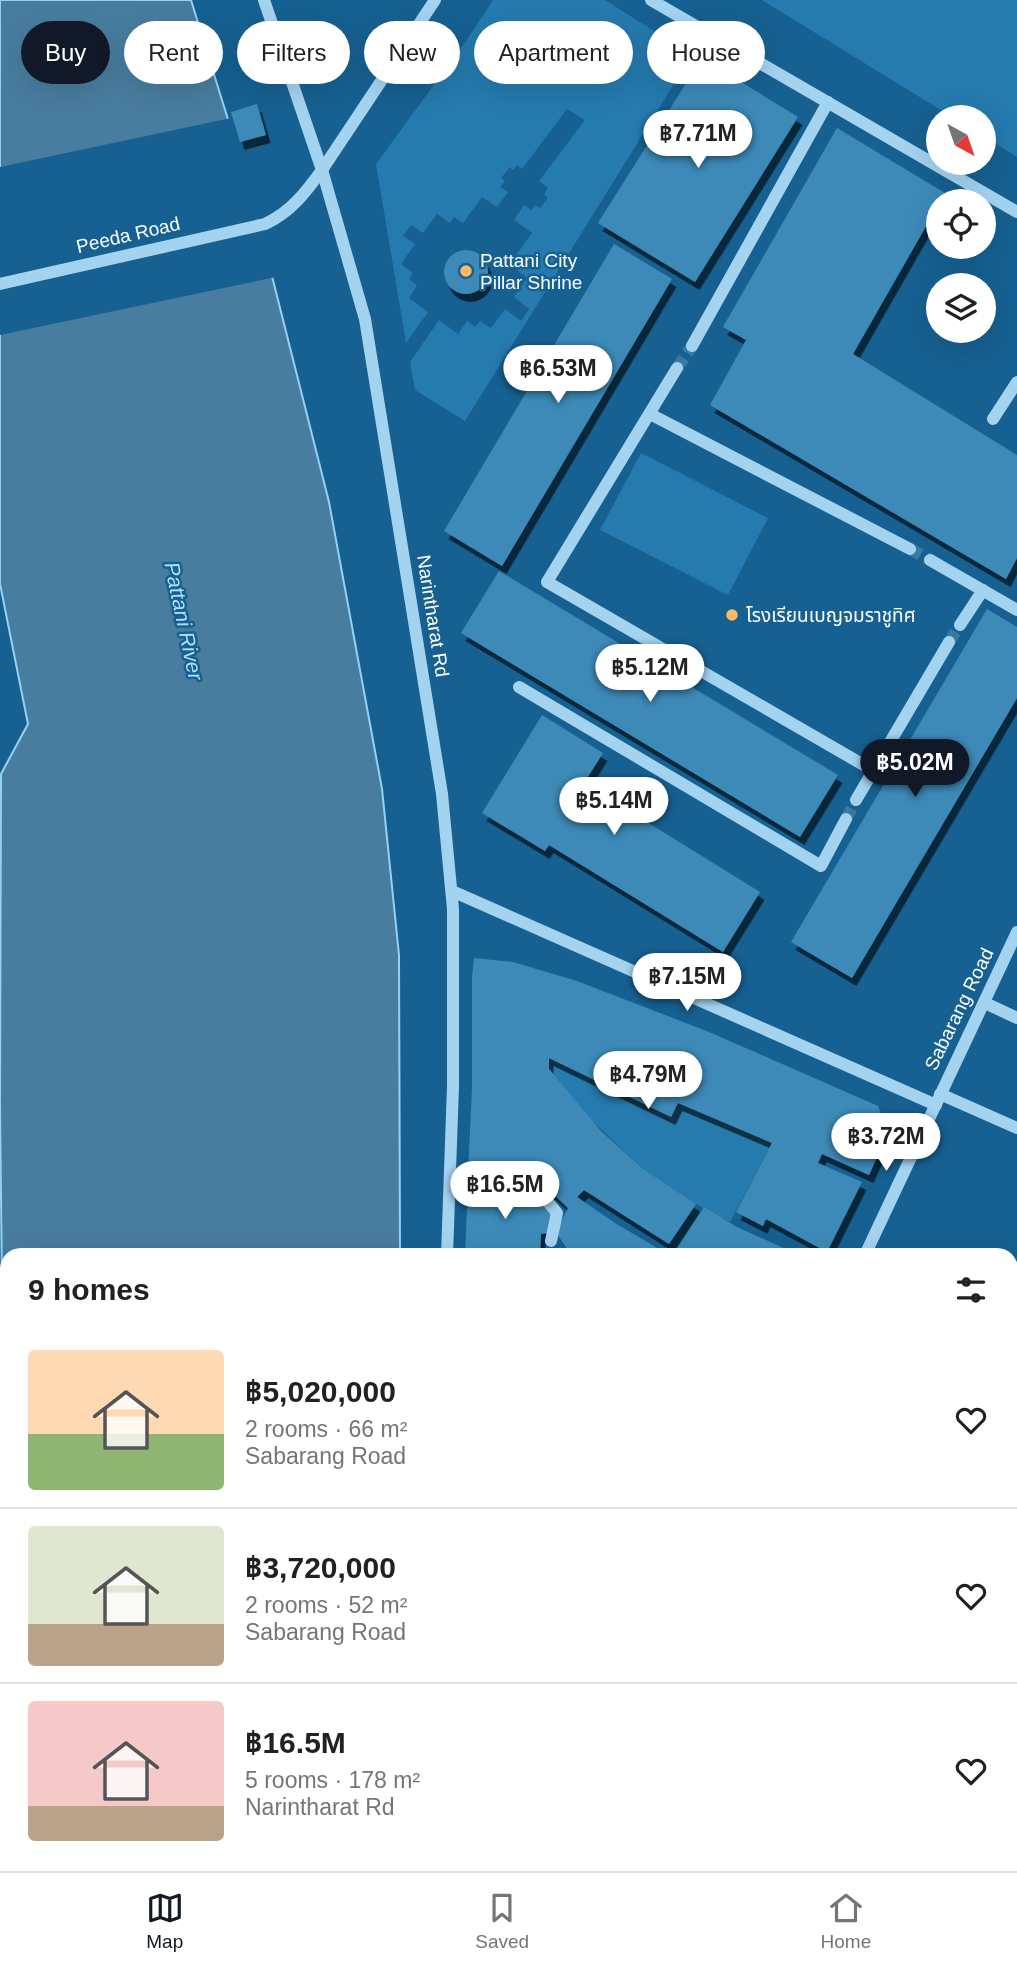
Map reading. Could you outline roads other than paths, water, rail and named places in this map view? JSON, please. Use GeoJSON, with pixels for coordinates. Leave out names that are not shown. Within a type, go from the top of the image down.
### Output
{"type":"FeatureCollection","features":[{"type":"Feature","properties":{"kind":"street","name":"Narintharat Rd"},"geometry":{"type":"LineString","coordinates":[[264,0],[322,170],[365,319],[442,794],[452,891],[453,1086],[447,1248]]}},
{"type":"Feature","properties":{"kind":"street"},"geometry":{"type":"LineString","coordinates":[[322,170],[435,0]]}},
{"type":"Feature","properties":{"kind":"street"},"geometry":{"type":"LineString","coordinates":[[650,0],[1017,212]]}},
{"type":"Feature","properties":{"kind":"street"},"geometry":{"type":"LineString","coordinates":[[692,346],[828,102]]}},
{"type":"Feature","properties":{"kind":"street","name":"Peeda Road"},"geometry":{"type":"LineString","coordinates":[[0,284],[265,224],[282,216],[303,196],[322,170]]}},
{"type":"Feature","properties":{"kind":"street"},"geometry":{"type":"LineString","coordinates":[[677,368],[547,582],[874,771]]}},
{"type":"Feature","properties":{"kind":"street"},"geometry":{"type":"LineString","coordinates":[[993,419],[1017,382]]}},
{"type":"Feature","properties":{"kind":"street"},"geometry":{"type":"LineString","coordinates":[[650,414],[910,549]]}},
{"type":"Feature","properties":{"kind":"street"},"geometry":{"type":"LineString","coordinates":[[930,560],[1017,610]]}},
{"type":"Feature","properties":{"kind":"street"},"geometry":{"type":"LineString","coordinates":[[960,625],[984,590]]}},
{"type":"Feature","properties":{"kind":"street"},"geometry":{"type":"LineString","coordinates":[[856,800],[949,642]]}},
{"type":"Feature","properties":{"kind":"street"},"geometry":{"type":"LineString","coordinates":[[519,687],[821,866],[846,819]]}},
{"type":"Feature","properties":{"kind":"street"},"geometry":{"type":"LineString","coordinates":[[452,891],[938,1099],[1017,1128]]}},
{"type":"Feature","properties":{"kind":"street","name":"Sabarang Road"},"geometry":{"type":"LineString","coordinates":[[869,1248],[1017,932]]}},
{"type":"Feature","properties":{"kind":"street"},"geometry":{"type":"LineString","coordinates":[[985,1003],[1017,1018]]}},
{"type":"Feature","properties":{"kind":"street"},"geometry":{"type":"LineString","coordinates":[[450,1179],[530,1180],[557,1213],[551,1241]]}},
{"type":"Feature","properties":{"kind":"water","name":"Pattani River"},"geometry":{"type":"Polygon","coordinates":[[[0,0],[191,0],[198,21],[124,21],[124,84],[217,84],[252,197],[329,502],[382,789],[399,955],[400,1248],[2,1248],[1,774],[28,724],[0,584],[0,0]]]}},
{"type":"Feature","properties":{"kind":"tunnel"},"geometry":{"type":"LineString","coordinates":[[677,368],[692,346]]}},
{"type":"Feature","properties":{"kind":"tunnel"},"geometry":{"type":"LineString","coordinates":[[910,549],[930,560]]}},
{"type":"Feature","properties":{"kind":"tunnel"},"geometry":{"type":"LineString","coordinates":[[949,642],[960,625]]}},
{"type":"Feature","properties":{"kind":"tunnel"},"geometry":{"type":"LineString","coordinates":[[846,819],[856,800]]}},
{"type":"Feature","properties":{"kind":"place","name":"Pattani City Pillar Shrine"},"geometry":{"type":"Point","coordinates":[466,271]}},
{"type":"Feature","properties":{"kind":"place","name":"โรงเรียนเบญจมราชูทิศ"},"geometry":{"type":"Point","coordinates":[732,615]}}]}
